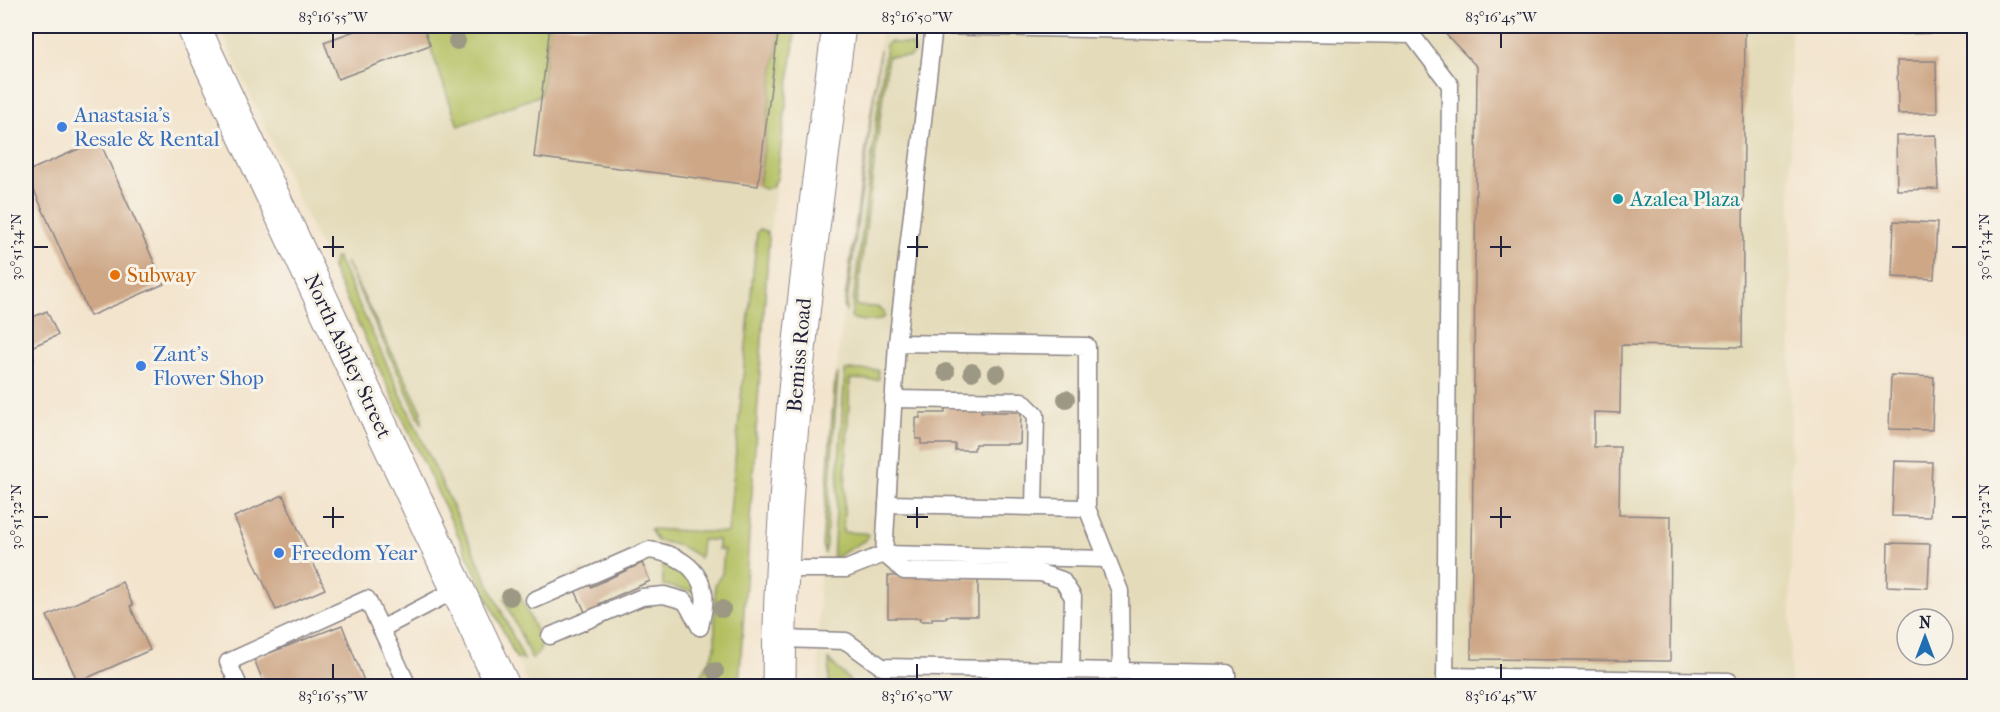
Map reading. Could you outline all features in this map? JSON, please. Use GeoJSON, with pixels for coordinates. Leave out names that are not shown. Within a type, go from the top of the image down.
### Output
{"type":"FeatureCollection","features":[{"type":"Feature","properties":{"kind":"main road","name":"North Ashley Street"},"geometry":{"type":"LineString","coordinates":[[193,26],[502,686]]}},
{"type":"Feature","properties":{"kind":"main road","name":"Bemiss Road"},"geometry":{"type":"LineString","coordinates":[[779,687],[783,569],[803,300],[839,26]]}},
{"type":"Feature","properties":{"kind":"lane"},"geometry":{"type":"LineString","coordinates":[[884,554],[897,343],[934,26],[1412,35],[1450,85],[1445,681],[1729,681],[1729,687]]}},
{"type":"Feature","properties":{"kind":"lane"},"geometry":{"type":"LineString","coordinates":[[897,343],[1087,346],[1087,508],[1120,591],[1121,671]]}},
{"type":"Feature","properties":{"kind":"lane"},"geometry":{"type":"LineString","coordinates":[[893,399],[1022,401],[1036,415],[1034,507]]}},
{"type":"Feature","properties":{"kind":"lane"},"geometry":{"type":"LineString","coordinates":[[887,504],[1087,508]]}},
{"type":"Feature","properties":{"kind":"lane"},"geometry":{"type":"LineString","coordinates":[[534,600],[649,550],[666,552],[691,567],[705,596],[700,627],[684,602],[664,595],[642,597],[550,636]]}},
{"type":"Feature","properties":{"kind":"lane"},"geometry":{"type":"LineString","coordinates":[[884,554],[904,571],[1041,573],[1062,579],[1073,597],[1071,670]]}},
{"type":"Feature","properties":{"kind":"lane"},"geometry":{"type":"LineString","coordinates":[[783,569],[846,569],[884,554],[1107,559]]}},
{"type":"Feature","properties":{"kind":"lane"},"geometry":{"type":"LineString","coordinates":[[381,629],[457,589]]}},
{"type":"Feature","properties":{"kind":"lane"},"geometry":{"type":"LineString","coordinates":[[239,687],[228,662],[367,599],[408,687]]}},
{"type":"Feature","properties":{"kind":"lane"},"geometry":{"type":"LineString","coordinates":[[780,639],[846,641],[882,667],[1227,673],[1227,687]]}},
{"type":"Feature","properties":{"kind":"shaded area"},"geometry":{"type":"Polygon","coordinates":[[[219,26],[796,26],[769,238],[739,686],[529,686],[301,205],[219,26]]]}},
{"type":"Feature","properties":{"kind":"shaded area"},"geometry":{"type":"Polygon","coordinates":[[[882,26],[1791,26],[1791,686],[818,686],[819,593],[835,378],[882,26]]]}},
{"type":"Feature","properties":{"kind":"green space"},"geometry":{"type":"Polygon","coordinates":[[[423,26],[550,26],[541,95],[458,126],[423,26]]]}},
{"type":"Feature","properties":{"kind":"green space"},"geometry":{"type":"Polygon","coordinates":[[[779,26],[796,26],[777,179],[772,187],[765,189],[759,186],[779,26]]]}},
{"type":"Feature","properties":{"kind":"green space"},"geometry":{"type":"Polygon","coordinates":[[[890,42],[913,45],[915,52],[909,57],[888,56],[856,306],[877,307],[884,311],[885,316],[878,320],[864,321],[851,318],[886,45],[890,42]]]}},
{"type":"Feature","properties":{"kind":"green space"},"geometry":{"type":"Polygon","coordinates":[[[880,50],[846,311],[844,307],[880,50]]]}},
{"type":"Feature","properties":{"kind":"green space"},"geometry":{"type":"Polygon","coordinates":[[[760,229],[766,231],[769,238],[739,686],[696,686],[715,649],[715,584],[722,574],[724,550],[718,549],[718,540],[702,540],[700,558],[680,546],[657,541],[650,529],[728,533],[757,232],[760,229]]]}},
{"type":"Feature","properties":{"kind":"green space"},"geometry":{"type":"Polygon","coordinates":[[[337,257],[524,660],[516,658],[332,269],[334,259],[337,257]]]}},
{"type":"Feature","properties":{"kind":"green space"},"geometry":{"type":"Polygon","coordinates":[[[346,262],[421,410],[422,424],[346,262]]]}},
{"type":"Feature","properties":{"kind":"green space"},"geometry":{"type":"Polygon","coordinates":[[[845,370],[878,370],[879,379],[850,379],[843,532],[868,534],[867,539],[833,559],[845,370]]]}},
{"type":"Feature","properties":{"kind":"green space"},"geometry":{"type":"Polygon","coordinates":[[[838,373],[825,554],[822,546],[835,378],[838,373]]]}},
{"type":"Feature","properties":{"kind":"green space"},"geometry":{"type":"Polygon","coordinates":[[[662,558],[687,573],[696,589],[694,592],[663,585],[662,558]]]}},
{"type":"Feature","properties":{"kind":"green space"},"geometry":{"type":"Polygon","coordinates":[[[513,589],[518,591],[541,642],[540,651],[532,659],[504,599],[513,589]]]}},
{"type":"Feature","properties":{"kind":"green space"},"geometry":{"type":"Polygon","coordinates":[[[829,660],[851,682],[853,686],[829,686],[829,660]]]}},
{"type":"Feature","properties":{"kind":"building"},"geometry":{"type":"Polygon","coordinates":[[[368,26],[423,26],[430,45],[338,79],[324,42],[368,26]]]}},
{"type":"Feature","properties":{"kind":"building"},"geometry":{"type":"Polygon","coordinates":[[[550,26],[779,26],[758,186],[534,157],[550,26]]]}},
{"type":"Feature","properties":{"kind":"building","name":"Azalea Plaza"},"geometry":{"type":"Polygon","coordinates":[[[1438,26],[1745,26],[1742,347],[1621,345],[1620,413],[1594,412],[1594,447],[1620,447],[1619,515],[1671,516],[1670,661],[1471,659],[1477,67],[1438,26]]]}},
{"type":"Feature","properties":{"kind":"building"},"geometry":{"type":"Polygon","coordinates":[[[1899,26],[1942,26],[1943,33],[1900,34],[1899,26]]]}},
{"type":"Feature","properties":{"kind":"building"},"geometry":{"type":"Polygon","coordinates":[[[1897,61],[1936,61],[1937,113],[1898,114],[1897,61]]]}},
{"type":"Feature","properties":{"kind":"building"},"geometry":{"type":"Polygon","coordinates":[[[1936,135],[1938,189],[1897,190],[1896,136],[1936,135]]]}},
{"type":"Feature","properties":{"kind":"building"},"geometry":{"type":"Polygon","coordinates":[[[99,140],[164,284],[90,316],[26,172],[99,140]]]}},
{"type":"Feature","properties":{"kind":"building"},"geometry":{"type":"Polygon","coordinates":[[[1894,221],[1937,223],[1934,279],[1892,277],[1894,221]]]}},
{"type":"Feature","properties":{"kind":"building"},"geometry":{"type":"Polygon","coordinates":[[[47,311],[58,335],[29,348],[34,361],[26,364],[26,320],[47,311]]]}},
{"type":"Feature","properties":{"kind":"building"},"geometry":{"type":"Polygon","coordinates":[[[1891,375],[1934,377],[1932,430],[1889,429],[1891,375]]]}},
{"type":"Feature","properties":{"kind":"building"},"geometry":{"type":"Polygon","coordinates":[[[945,407],[981,408],[981,412],[1021,412],[1020,444],[975,444],[974,450],[955,450],[955,444],[921,444],[921,439],[916,439],[916,418],[920,418],[920,413],[945,413],[945,407]]]}},
{"type":"Feature","properties":{"kind":"building"},"geometry":{"type":"Polygon","coordinates":[[[1894,461],[1932,462],[1930,517],[1892,516],[1894,461]]]}},
{"type":"Feature","properties":{"kind":"building"},"geometry":{"type":"Polygon","coordinates":[[[283,495],[325,589],[276,610],[234,517],[283,495]]]}},
{"type":"Feature","properties":{"kind":"building"},"geometry":{"type":"Polygon","coordinates":[[[1888,543],[1930,544],[1928,588],[1887,586],[1888,543]]]}},
{"type":"Feature","properties":{"kind":"building"},"geometry":{"type":"Polygon","coordinates":[[[642,563],[650,581],[599,604],[606,621],[592,627],[569,577],[583,570],[591,587],[642,563]]]}},
{"type":"Feature","properties":{"kind":"building"},"geometry":{"type":"Polygon","coordinates":[[[888,576],[943,576],[978,579],[978,616],[946,616],[946,618],[932,618],[932,621],[920,621],[920,618],[888,618],[888,576]]]}},
{"type":"Feature","properties":{"kind":"building"},"geometry":{"type":"Polygon","coordinates":[[[122,582],[150,650],[78,682],[47,616],[122,582]]]}},
{"type":"Feature","properties":{"kind":"building"},"geometry":{"type":"Polygon","coordinates":[[[342,625],[366,686],[265,686],[254,659],[342,625]]]}},
{"type":"Feature","properties":{"kind":"place","name":"Anastasia's Resale & Rental"},"geometry":{"type":"Point","coordinates":[62,127]}},
{"type":"Feature","properties":{"kind":"place","name":"Azalea Plaza"},"geometry":{"type":"Point","coordinates":[1618,199]}},
{"type":"Feature","properties":{"kind":"place","name":"Subway"},"geometry":{"type":"Point","coordinates":[115,275]}},
{"type":"Feature","properties":{"kind":"place","name":"Zant's Flower Shop"},"geometry":{"type":"Point","coordinates":[141,366]}},
{"type":"Feature","properties":{"kind":"place","name":"Freedom Year"},"geometry":{"type":"Point","coordinates":[279,553]}}]}
